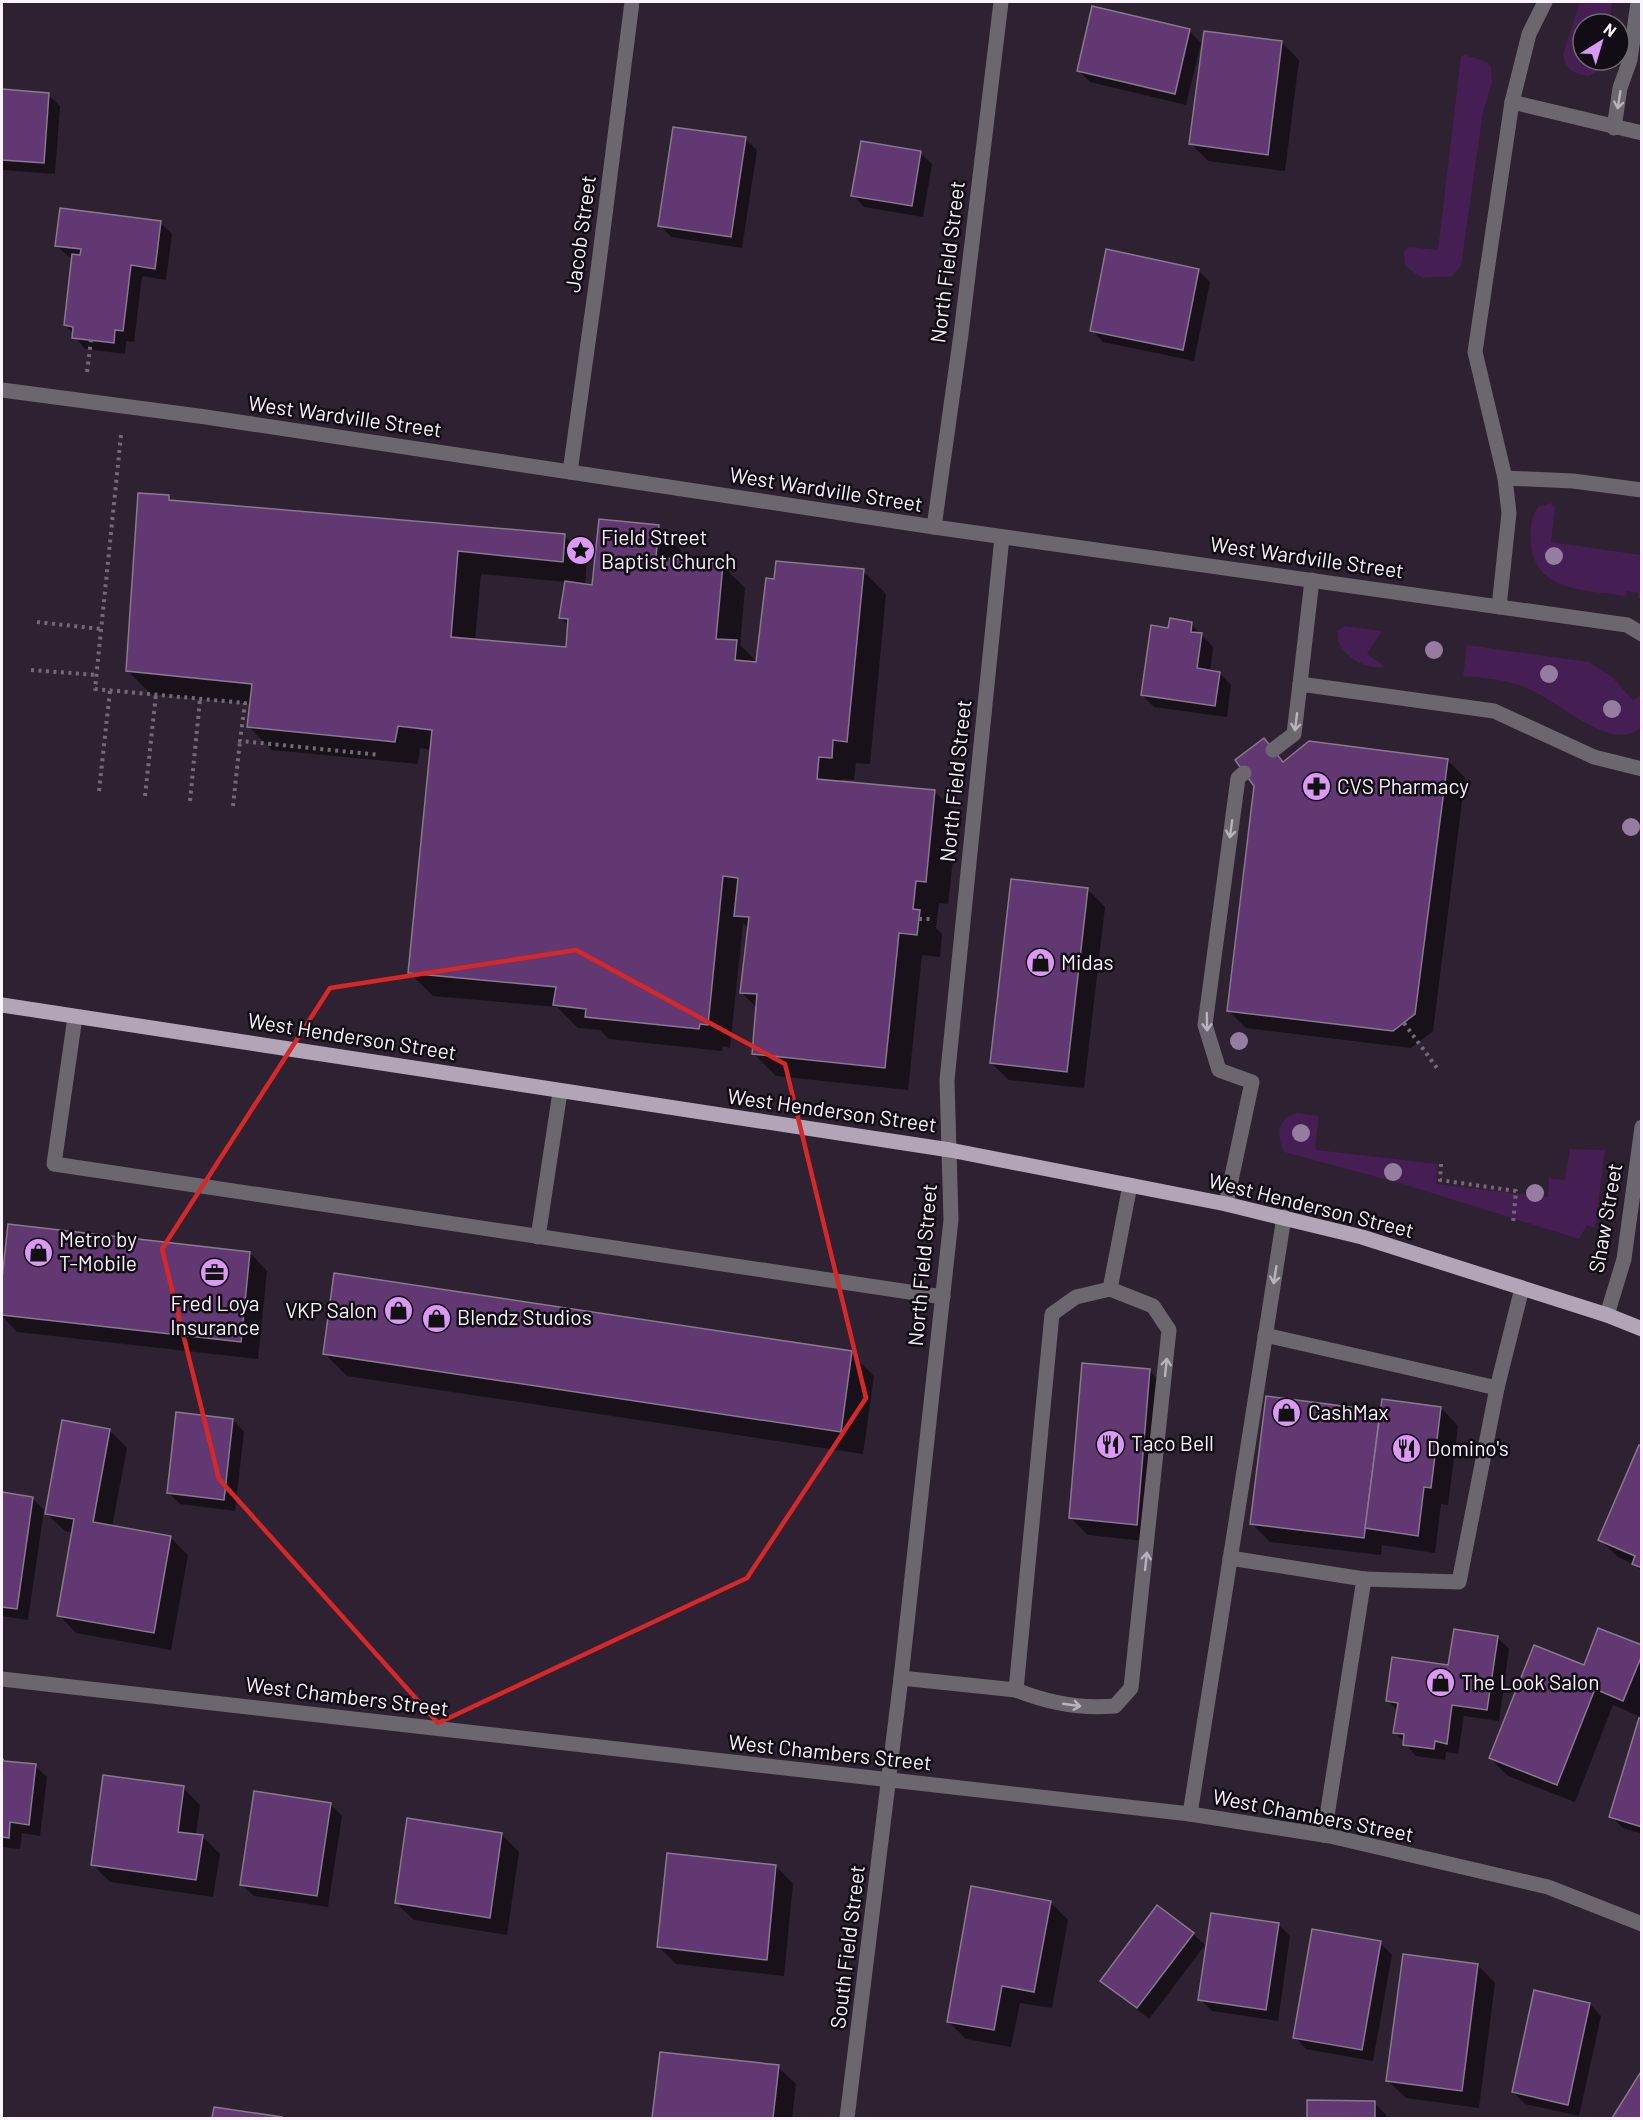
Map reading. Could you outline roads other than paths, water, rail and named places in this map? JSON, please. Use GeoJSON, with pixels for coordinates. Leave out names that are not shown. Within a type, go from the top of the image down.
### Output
{"type":"FeatureCollection","features":[{"type":"Feature","properties":{"kind":"main road","name":"West Henderson Street"},"geometry":{"type":"LineString","coordinates":[[2,1005],[253,1041],[560,1092],[951,1150],[1130,1185],[1226,1204],[1362,1237],[1641,1329]]}},
{"type":"Feature","properties":{"kind":"street","name":"Jacob Street"},"geometry":{"type":"LineString","coordinates":[[570,472],[632,2]]}},
{"type":"Feature","properties":{"kind":"street","name":"North Field Street"},"geometry":{"type":"LineString","coordinates":[[934,527],[961,334],[1001,2]]}},
{"type":"Feature","properties":{"kind":"street"},"geometry":{"type":"LineString","coordinates":[[1499,607],[1509,513],[1505,478],[1475,352],[1512,102],[1529,34],[1545,2]]}},
{"type":"Feature","properties":{"kind":"street"},"geometry":{"type":"LineString","coordinates":[[1614,128],[1620,88],[1629,60],[1638,2]]}},
{"type":"Feature","properties":{"kind":"street"},"geometry":{"type":"LineString","coordinates":[[1512,102],[1641,133]]}},
{"type":"Feature","properties":{"kind":"street","name":"West Wardville Street"},"geometry":{"type":"LineString","coordinates":[[2,390],[125,406],[1002,537],[1627,625],[1641,634]]}},
{"type":"Feature","properties":{"kind":"street"},"geometry":{"type":"LineString","coordinates":[[1505,478],[1573,481],[1641,490]]}},
{"type":"Feature","properties":{"kind":"street","name":"North Field Street"},"geometry":{"type":"LineString","coordinates":[[889,1781],[951,1220],[951,1150],[947,1080],[1002,537]]}},
{"type":"Feature","properties":{"kind":"street"},"geometry":{"type":"LineString","coordinates":[[1273,750],[1294,734],[1312,580]]}},
{"type":"Feature","properties":{"kind":"street"},"geometry":{"type":"LineString","coordinates":[[1300,684],[1494,711],[1594,757],[1641,770]]}},
{"type":"Feature","properties":{"kind":"street"},"geometry":{"type":"LineString","coordinates":[[1226,1204],[1252,1082],[1218,1070],[1204,1024],[1238,778],[1244,773]]}},
{"type":"Feature","properties":{"kind":"street"},"geometry":{"type":"LineString","coordinates":[[75,1017],[54,1164],[943,1297]]}},
{"type":"Feature","properties":{"kind":"street"},"geometry":{"type":"LineString","coordinates":[[538,1237],[560,1092]]}},
{"type":"Feature","properties":{"kind":"street","name":"Shaw Street"},"geometry":{"type":"LineString","coordinates":[[1607,1316],[1624,1259],[1641,1127]]}},
{"type":"Feature","properties":{"kind":"street"},"geometry":{"type":"LineString","coordinates":[[1110,1290],[1130,1185]]}},
{"type":"Feature","properties":{"kind":"street"},"geometry":{"type":"LineString","coordinates":[[1190,1814],[1284,1217]]}},
{"type":"Feature","properties":{"kind":"street"},"geometry":{"type":"LineString","coordinates":[[1230,1558],[1364,1579],[1459,1582],[1497,1388],[1522,1288]]}},
{"type":"Feature","properties":{"kind":"street"},"geometry":{"type":"LineString","coordinates":[[902,1678],[1016,1690],[1040,1700],[1093,1708],[1115,1706],[1131,1688],[1169,1330],[1153,1306],[1110,1290],[1076,1297],[1052,1314],[1016,1690]]}},
{"type":"Feature","properties":{"kind":"street"},"geometry":{"type":"LineString","coordinates":[[1265,1335],[1497,1388]]}},
{"type":"Feature","properties":{"kind":"street"},"geometry":{"type":"LineString","coordinates":[[1324,1835],[1364,1579]]}},
{"type":"Feature","properties":{"kind":"street","name":"West Chambers Street"},"geometry":{"type":"LineString","coordinates":[[2,1679],[1190,1814],[1324,1835],[1548,1887],[1641,1924]]}},
{"type":"Feature","properties":{"kind":"street","name":"South Field Street"},"geometry":{"type":"LineString","coordinates":[[847,2118],[889,1781]]}},
{"type":"Feature","properties":{"kind":"place","name":"Field Street Baptist Church"},"geometry":{"type":"Point","coordinates":[580,550]}},
{"type":"Feature","properties":{"kind":"place","name":"CVS Pharmacy"},"geometry":{"type":"Point","coordinates":[1316,787]}},
{"type":"Feature","properties":{"kind":"place","name":"Midas"},"geometry":{"type":"Point","coordinates":[1040,963]}},
{"type":"Feature","properties":{"kind":"place","name":"Metro by T-Mobile"},"geometry":{"type":"Point","coordinates":[38,1252]}},
{"type":"Feature","properties":{"kind":"place","name":"Fred Loya Insurance"},"geometry":{"type":"Point","coordinates":[215,1273]}},
{"type":"Feature","properties":{"kind":"place","name":"VKP Salon"},"geometry":{"type":"Point","coordinates":[398,1311]}},
{"type":"Feature","properties":{"kind":"place","name":"Blendz Studios"},"geometry":{"type":"Point","coordinates":[436,1318]}},
{"type":"Feature","properties":{"kind":"place","name":"CashMax"},"geometry":{"type":"Point","coordinates":[1287,1413]}},
{"type":"Feature","properties":{"kind":"place","name":"Taco Bell"},"geometry":{"type":"Point","coordinates":[1110,1444]}},
{"type":"Feature","properties":{"kind":"place","name":"Domino's"},"geometry":{"type":"Point","coordinates":[1406,1449]}},
{"type":"Feature","properties":{"kind":"place","name":"The Look Salon"},"geometry":{"type":"Point","coordinates":[1440,1683]}}]}
